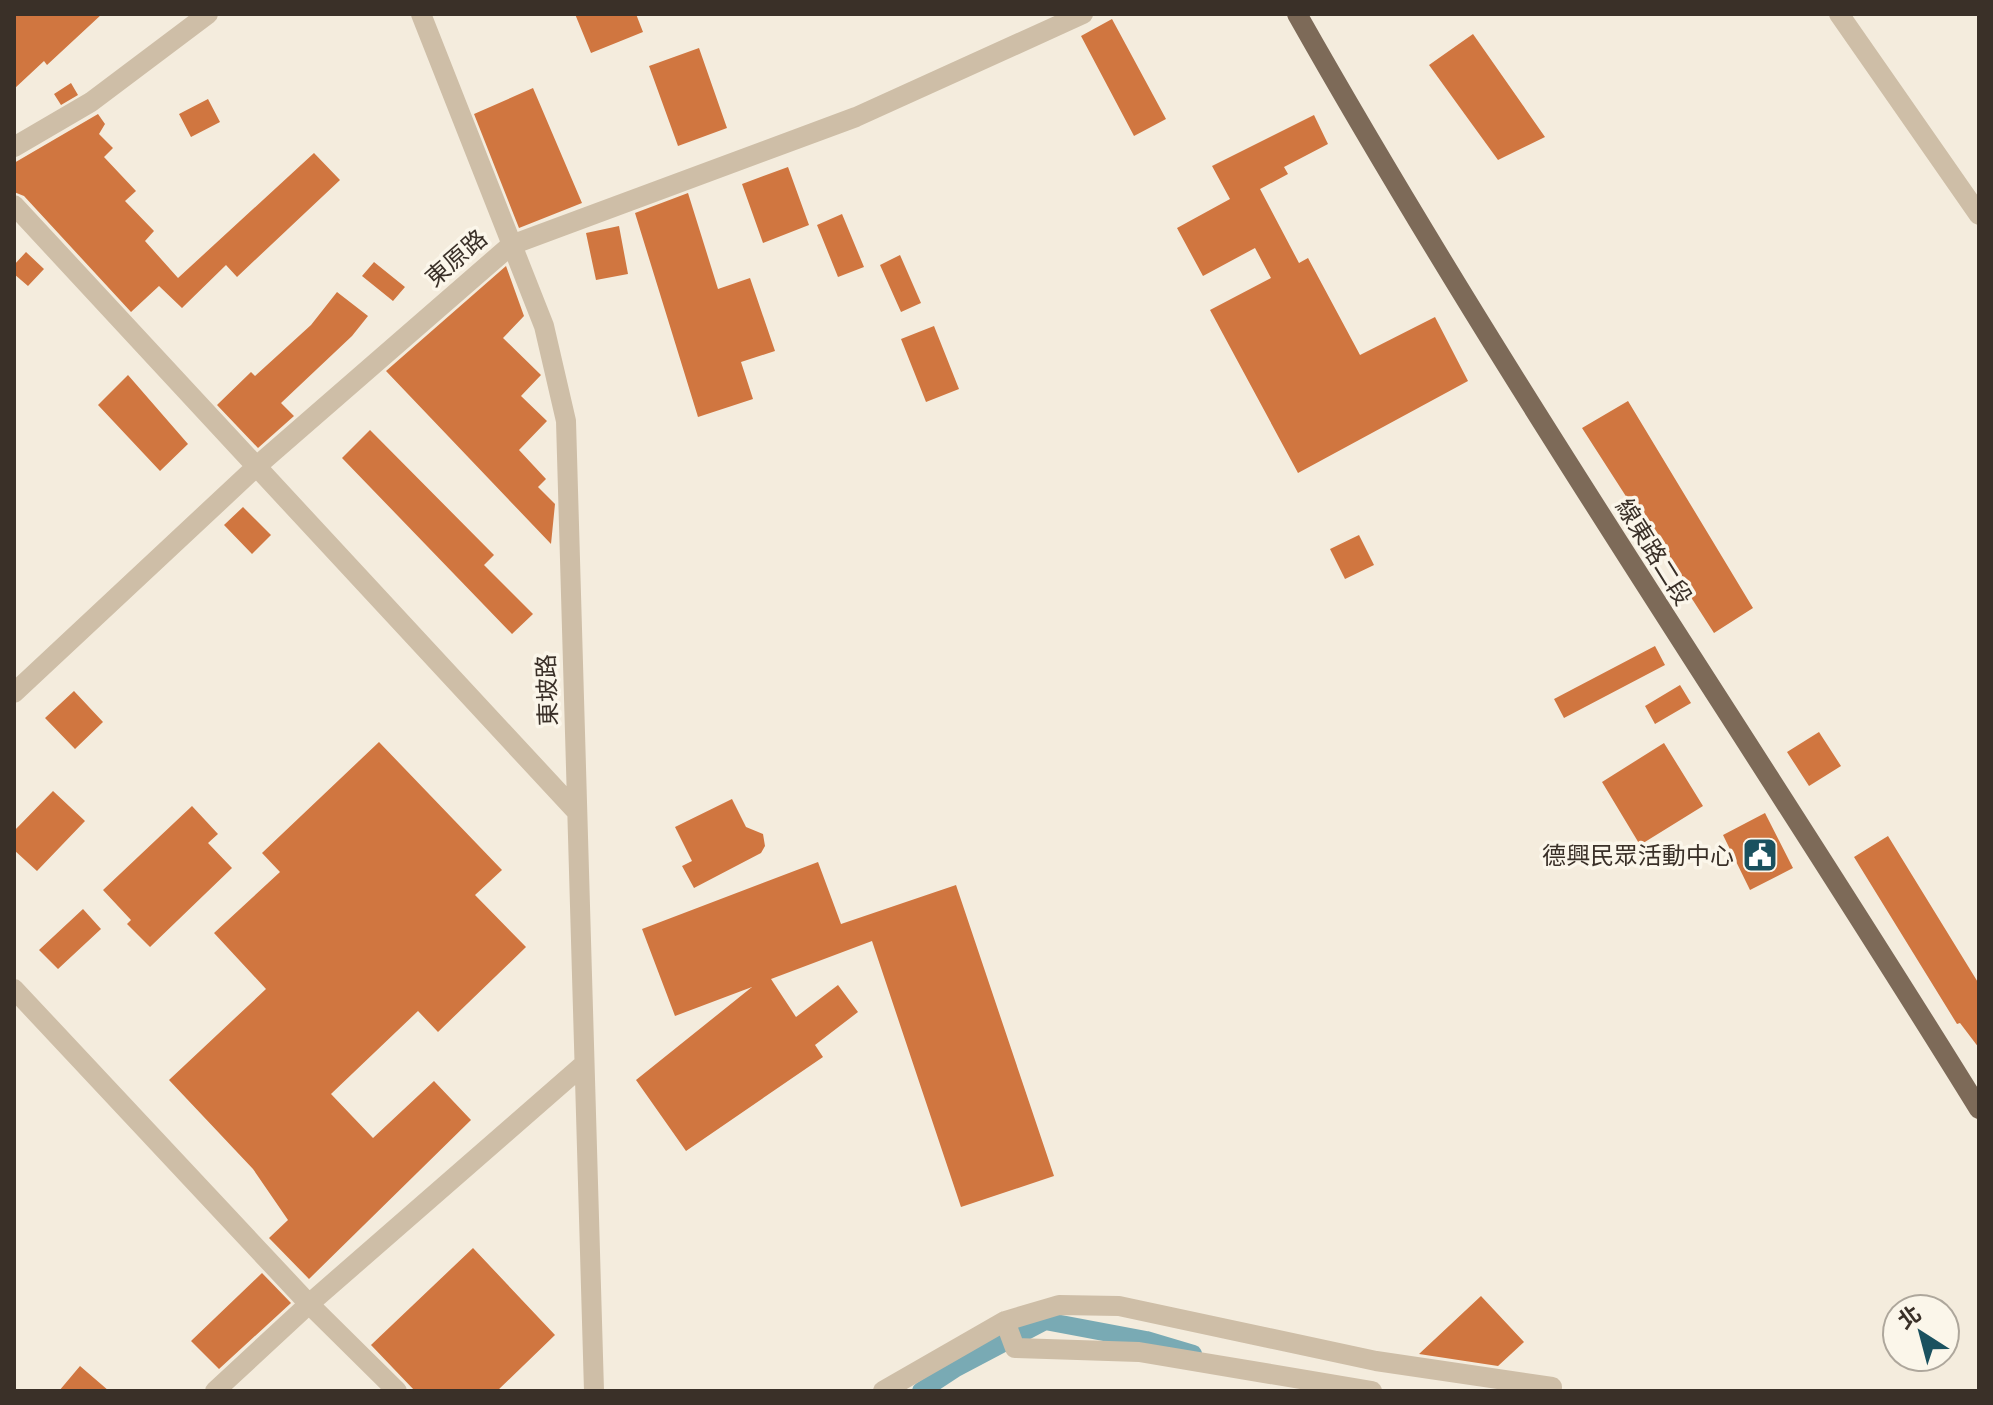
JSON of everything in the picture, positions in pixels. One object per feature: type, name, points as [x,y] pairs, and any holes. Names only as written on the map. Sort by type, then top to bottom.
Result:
[{"type":"main road","name":"線東路二段","points":[[1297,14],[1376,154],[1534,410],[1979,1109]]},
{"type":"street","points":[[14,147],[91,102],[208,14]]},
{"type":"street","name":"東坡路","points":[[421,14],[544,326],[566,421],[594,1391]]},
{"type":"street","name":"東原路","points":[[14,693],[257,466],[511,245],[856,117],[1083,14]]},
{"type":"street","points":[[1839,14],[1979,215]]},
{"type":"street","points":[[14,205],[576,811]]},
{"type":"street","points":[[14,989],[309,1304],[397,1391]]},
{"type":"street","points":[[215,1391],[309,1304],[583,1065]]},
{"type":"street","points":[[883,1391],[1005,1321],[1059,1305],[1119,1306],[1376,1361],[1552,1389]]},
{"type":"street","points":[[1005,1321],[1015,1348],[1139,1352],[1372,1391]]},
{"type":"building","points":[[14,14],[102,14],[47,65],[44,61],[14,89]]},
{"type":"building","points":[[575,14],[636,14],[643,32],[591,53]]},
{"type":"building","points":[[1112,19],[1166,119],[1134,136],[1081,36]]},
{"type":"building","points":[[1473,34],[1545,137],[1498,160],[1429,65]]},
{"type":"building","points":[[699,48],[727,128],[678,146],[649,66]]},
{"type":"building","points":[[71,83],[78,95],[61,105],[54,94]]},
{"type":"building","points":[[533,88],[582,203],[519,228],[474,114]]},
{"type":"building","points":[[208,99],[220,122],[191,137],[179,114]]},
{"type":"building","points":[[98,114],[105,124],[99,134],[113,148],[104,157],[136,191],[125,201],[154,231],[145,241],[178,278],[314,153],[340,180],[237,277],[226,265],[182,308],[159,286],[131,312],[24,196],[14,192],[14,163]]},
{"type":"building","points":[[1314,115],[1328,144],[1284,167],[1288,174],[1260,189],[1299,263],[1308,258],[1360,355],[1435,317],[1468,381],[1298,473],[1210,310],[1271,278],[1255,248],[1203,276],[1177,228],[1230,199],[1212,166]]},
{"type":"building","points":[[788,167],[809,225],[763,243],[742,184]]},
{"type":"building","points":[[688,193],[718,289],[750,278],[775,351],[741,362],[753,399],[698,417],[635,213]]},
{"type":"building","points":[[842,214],[864,267],[838,277],[817,225]]},
{"type":"building","points":[[619,226],[628,274],[596,280],[586,233]]},
{"type":"building","points":[[26,252],[44,269],[28,286],[14,274],[14,265]]},
{"type":"building","points":[[900,255],[921,303],[901,312],[880,265]]},
{"type":"building","points":[[374,262],[405,287],[393,301],[362,276]]},
{"type":"building","points":[[506,266],[524,316],[503,338],[541,375],[521,396],[547,421],[519,450],[546,479],[538,487],[555,504],[551,544],[386,371]]},
{"type":"building","points":[[337,292],[368,316],[352,336],[281,403],[294,416],[258,448],[217,405],[251,372],[255,376],[311,325]]},
{"type":"building","points":[[934,326],[959,389],[926,402],[901,339]]},
{"type":"building","points":[[128,375],[188,444],[160,471],[98,405]]},
{"type":"building","points":[[1628,401],[1753,608],[1714,633],[1582,428]]},
{"type":"building","points":[[370,430],[494,555],[484,565],[533,614],[512,634],[342,458]]},
{"type":"building","points":[[243,507],[271,535],[252,554],[224,525]]},
{"type":"building","points":[[1359,535],[1374,565],[1345,579],[1330,549]]},
{"type":"building","points":[[1655,646],[1665,665],[1564,718],[1554,699]]},
{"type":"building","points":[[1680,685],[1691,703],[1655,724],[1645,706]]},
{"type":"building","points":[[74,691],[103,722],[75,749],[45,718]]},
{"type":"building","points":[[1819,732],[1841,766],[1809,786],[1787,752]]},
{"type":"building","points":[[379,742],[502,870],[475,895],[526,947],[438,1032],[418,1011],[331,1094],[373,1138],[434,1081],[471,1120],[309,1279],[269,1238],[288,1220],[253,1169],[169,1080],[266,989],[214,933],[280,872],[262,853]]},
{"type":"building","points":[[1664,743],[1703,806],[1640,845],[1602,782]]},
{"type":"building","points":[[53,791],[85,821],[37,871],[14,850],[14,831]]},
{"type":"building","points":[[732,799],[746,827],[763,834],[765,846],[761,853],[694,888],[682,866],[692,861],[675,827]]},
{"type":"building","points":[[192,806],[218,834],[208,843],[232,868],[150,947],[127,924],[131,920],[103,890]]},
{"type":"building","name":"德興民眾活動中心","points":[[1765,813],[1793,868],[1750,890],[1723,835]]},
{"type":"building","points":[[1888,836],[1979,984],[1979,1048],[1960,1023],[1957,1024],[1854,857]]},
{"type":"building","points":[[818,862],[841,924],[956,885],[1054,1176],[961,1207],[872,941],[771,979],[796,1017],[838,985],[858,1012],[815,1045],[823,1057],[686,1151],[636,1080],[752,987],[675,1016],[642,929]]},
{"type":"building","points":[[83,909],[101,929],[58,969],[39,950]]},
{"type":"building","points":[[473,1248],[555,1335],[497,1391],[415,1391],[371,1345]]},
{"type":"building","points":[[262,1273],[291,1303],[219,1369],[191,1341]]},
{"type":"building","points":[[1481,1296],[1524,1342],[1498,1366],[1419,1354]]},
{"type":"building","points":[[80,1366],[109,1391],[59,1391]]},
{"type":"waterway","points":[[921,1391],[956,1368],[1045,1321],[1146,1340],[1193,1354]]},
{"type":"place","name":"德興民眾活動中心","points":[[1760,855]]}]
